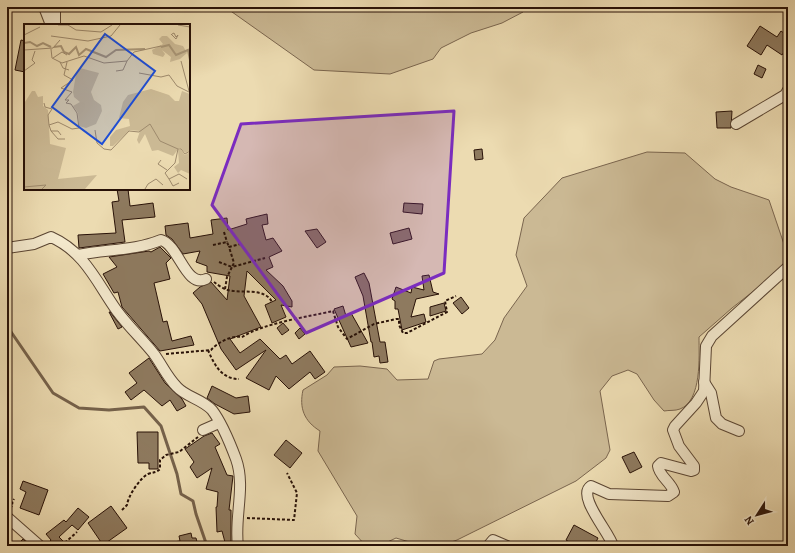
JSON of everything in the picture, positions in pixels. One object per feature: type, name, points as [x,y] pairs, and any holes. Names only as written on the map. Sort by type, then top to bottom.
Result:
[{"type":"street","points":[[44,7],[51,24]]},
{"type":"street","points":[[55,7],[55,24]]},
{"type":"street","points":[[736,124],[785,95],[788,90]]},
{"type":"street","points":[[7,248],[34,244],[52,237],[61,241],[78,255],[90,268],[127,325],[154,355],[178,388],[205,403],[211,409],[219,423],[239,470],[241,482],[237,518],[238,546]]},
{"type":"street","points":[[78,255],[97,251],[130,250],[162,240],[177,254],[192,278],[196,281],[206,279]]},
{"type":"street","points":[[613,546],[611,540],[596,516],[586,493],[588,488],[591,486],[609,494],[668,496],[674,492],[672,485],[658,470],[658,466],[661,463],[690,471],[694,470],[694,466],[679,446],[673,430],[696,404],[704,391],[706,346],[712,336],[788,267]]},
{"type":"street","points":[[704,382],[712,393],[716,418],[722,424],[739,431]]},
{"type":"street","points":[[203,430],[219,423]]},
{"type":"street","points":[[7,516],[40,546]]},
{"type":"street","points":[[488,546],[493,540],[504,545]]},
{"type":"path","points":[[224,232],[234,263],[227,277],[225,289]]},
{"type":"path","points":[[213,245],[227,242]]},
{"type":"path","points":[[229,247],[240,244]]},
{"type":"path","points":[[219,262],[232,267],[265,258]]},
{"type":"path","points":[[206,279],[209,279],[225,289],[245,292],[262,292],[270,296],[272,302]]},
{"type":"path","points":[[154,355],[211,350],[217,343],[237,336],[242,337],[249,333],[277,324],[333,311],[338,326],[348,339],[374,324],[396,319],[399,319],[399,325],[403,333],[448,312],[446,301],[456,296]]},
{"type":"path","points":[[208,350],[216,368],[226,376],[239,379]]},
{"type":"path","points":[[122,510],[127,505],[130,493],[146,476],[160,469],[160,460],[174,454],[202,435],[203,430]]},
{"type":"path","points":[[237,518],[294,520],[297,493],[288,473]]},
{"type":"path","points":[[7,507],[12,506],[14,499]]},
{"type":"path","points":[[61,546],[77,532]]},
{"type":"highlighted area","points":[[454,111],[444,273],[306,333],[212,205],[241,124]]},
{"type":"shaded area","points":[[225,7],[523,7],[523,12],[502,23],[471,33],[441,48],[433,59],[390,74],[314,70]]},
{"type":"shaded area","points":[[647,152],[685,153],[715,179],[731,187],[769,200],[788,256],[788,264],[732,308],[699,337],[699,366],[696,388],[687,404],[680,409],[664,411],[654,400],[637,374],[628,370],[612,376],[600,391],[610,450],[606,458],[576,481],[457,540],[440,546],[423,546],[396,538],[379,546],[366,546],[355,534],[357,516],[318,451],[320,431],[310,423],[304,414],[302,408],[303,390],[327,375],[334,367],[360,366],[387,369],[397,380],[428,379],[434,361],[439,359],[482,354],[495,340],[504,318],[527,286],[516,255],[524,218],[562,178]]},
{"type":"building","points":[[760,26],[777,37],[781,31],[788,36],[788,46],[782,55],[767,45],[761,55],[747,46]]},
{"type":"building","points":[[21,40],[24,41],[24,72],[15,70]]},
{"type":"building","points":[[758,65],[766,69],[762,78],[754,74]]},
{"type":"building","points":[[732,111],[731,128],[717,128],[716,112]]},
{"type":"building","points":[[482,149],[483,159],[475,160],[474,150]]},
{"type":"building","points":[[117,190],[128,190],[130,206],[153,203],[155,217],[122,220],[125,242],[79,248],[78,235],[116,233],[112,202],[119,201]]},
{"type":"building","points":[[404,203],[423,204],[422,214],[403,212]]},
{"type":"building","points":[[267,214],[268,224],[262,225],[266,240],[273,238],[282,251],[269,257],[273,267],[266,270],[283,286],[292,301],[292,307],[281,305],[286,317],[272,323],[265,305],[276,300],[247,271],[244,296],[261,327],[230,339],[240,353],[260,339],[280,359],[286,355],[292,364],[310,351],[325,372],[315,379],[310,372],[289,389],[276,376],[269,390],[246,378],[266,350],[236,370],[221,349],[202,304],[193,293],[200,287],[211,282],[227,300],[230,276],[207,272],[207,266],[196,262],[200,251],[183,254],[172,239],[166,235],[165,226],[188,223],[190,238],[213,234],[211,220],[227,218],[228,230],[247,224],[246,219]]},
{"type":"building","points":[[409,228],[412,239],[393,244],[390,233]]},
{"type":"building","points":[[317,229],[326,242],[317,248],[305,231]]},
{"type":"building","points":[[160,247],[171,258],[166,263],[170,279],[154,283],[163,322],[167,321],[172,341],[191,336],[194,345],[160,351],[122,307],[118,292],[114,293],[103,274],[117,267],[109,257],[149,251],[151,252]]},
{"type":"building","points":[[364,273],[369,283],[380,342],[385,342],[388,362],[380,363],[379,356],[374,357],[363,296],[355,277]]},
{"type":"building","points":[[429,275],[433,292],[439,294],[416,299],[411,317],[424,314],[426,322],[402,330],[398,309],[395,309],[395,301],[392,299],[396,287],[411,293],[412,287],[424,290],[422,276]]},
{"type":"building","points":[[461,297],[469,308],[462,314],[453,303]]},
{"type":"building","points":[[444,303],[446,311],[430,316],[430,307]]},
{"type":"building","points":[[343,306],[346,316],[351,313],[368,343],[351,347],[334,309]]},
{"type":"building","points":[[110,312],[122,327],[118,329]]},
{"type":"building","points":[[283,323],[289,330],[282,335],[277,328]]},
{"type":"building","points":[[300,328],[305,334],[299,339],[295,333]]},
{"type":"building","points":[[149,358],[165,383],[182,399],[186,406],[177,411],[170,400],[162,406],[144,390],[131,400],[125,392],[137,383],[129,373]]},
{"type":"building","points":[[212,386],[236,398],[248,396],[250,412],[234,414],[215,404],[207,398]]},
{"type":"building","points":[[137,432],[158,432],[158,469],[149,469],[149,463],[138,463]]},
{"type":"building","points":[[212,433],[220,444],[215,447],[227,475],[233,476],[229,510],[231,510],[231,546],[226,546],[222,531],[217,532],[216,507],[218,492],[206,489],[212,468],[197,478],[190,467],[194,462],[185,449],[204,436]]},
{"type":"building","points":[[286,440],[302,453],[290,468],[274,455]]},
{"type":"building","points":[[634,452],[642,467],[630,473],[622,457]]},
{"type":"building","points":[[23,481],[48,490],[39,515],[20,508],[26,492],[20,489]]},
{"type":"building","points":[[111,506],[127,528],[103,545],[88,523]]},
{"type":"building","points":[[78,508],[89,517],[78,530],[72,525],[59,537],[64,542],[59,546],[46,546],[51,540],[46,534],[64,520],[66,522]]},
{"type":"building","points":[[574,525],[598,538],[594,546],[576,546],[566,540]]},
{"type":"building","points":[[191,533],[192,538],[196,538],[198,546],[173,546],[173,542],[180,541],[179,536]]},
{"type":"building","points":[[23,539],[30,546],[16,546]]},
{"type":"waterway","points":[[7,326],[53,393],[79,408],[109,410],[144,407],[161,426],[177,474],[181,494],[193,501],[207,546]]}]
